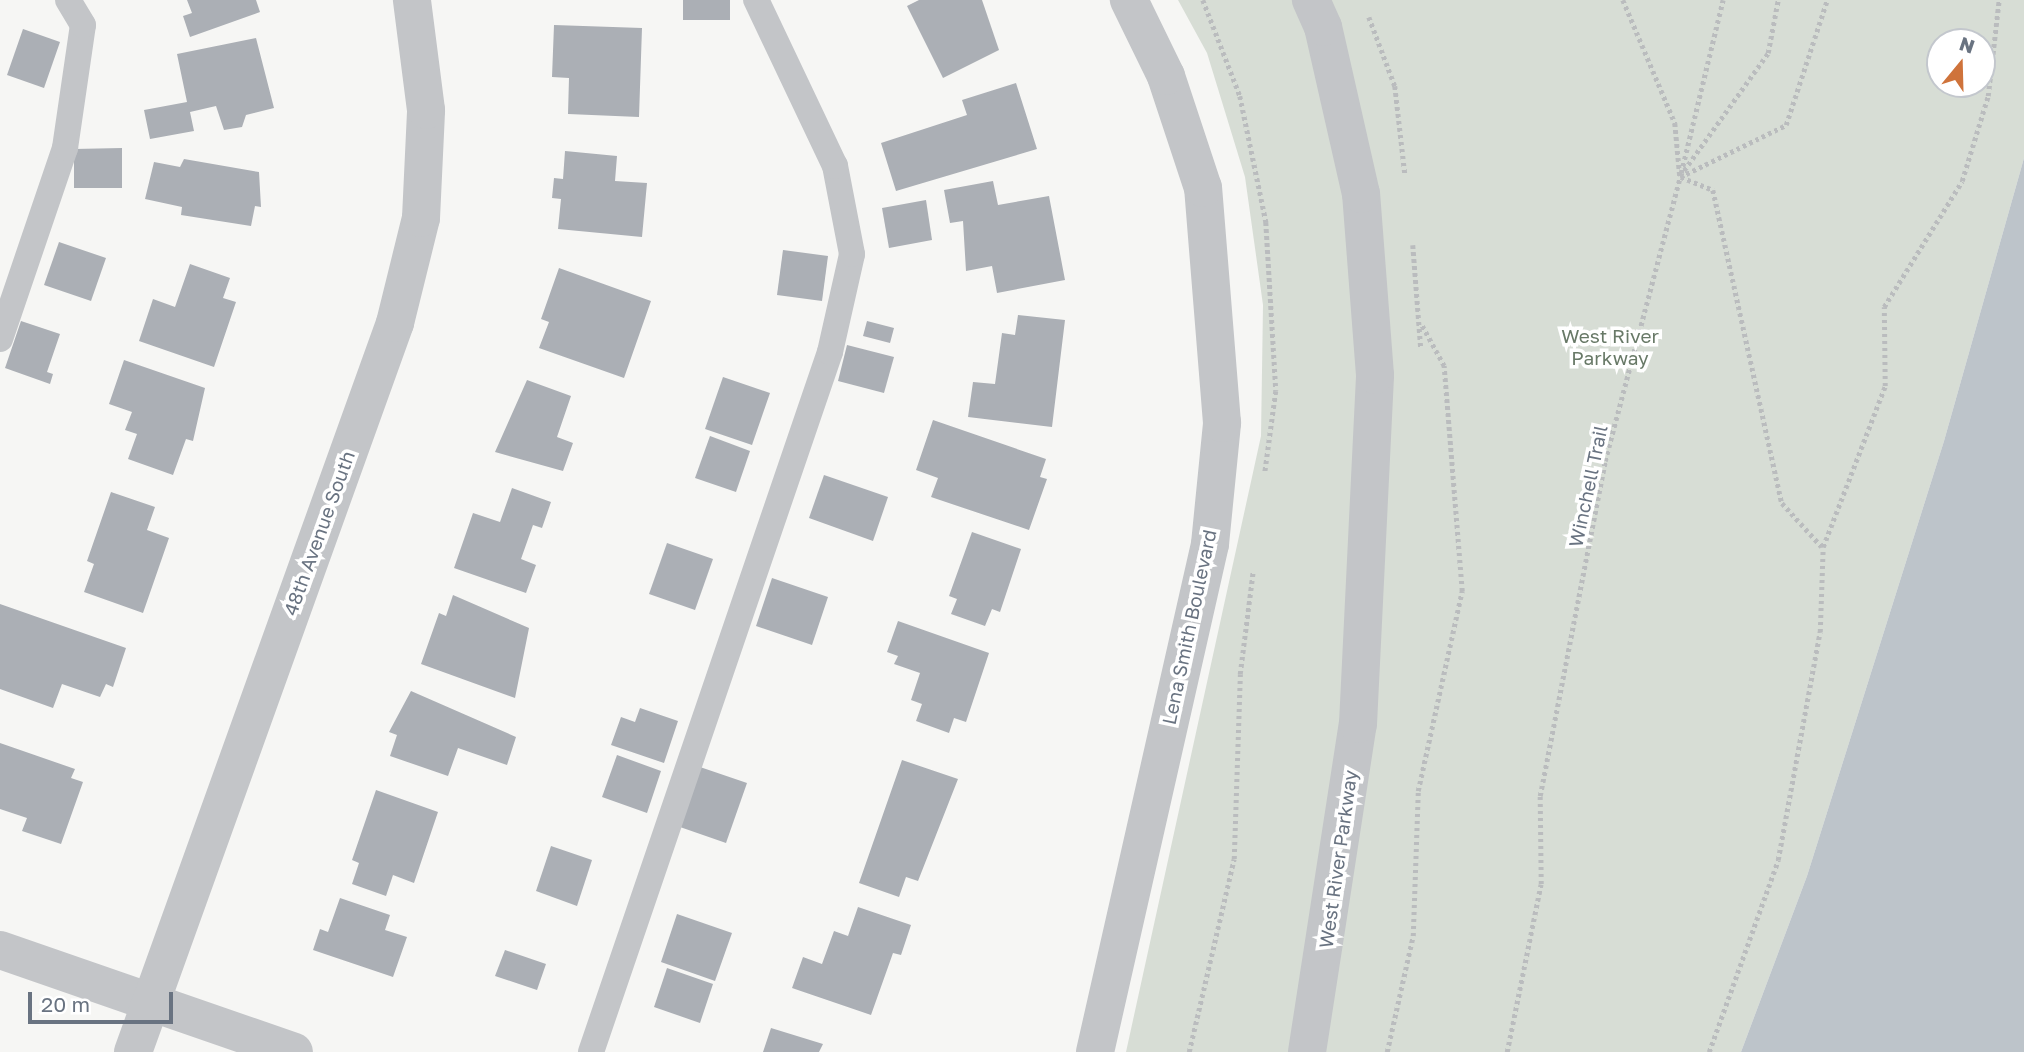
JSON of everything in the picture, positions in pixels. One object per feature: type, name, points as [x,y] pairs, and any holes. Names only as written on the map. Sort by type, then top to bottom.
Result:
[{"type":"street","name":"48th Avenue South","points":[[133,1052],[148,1002],[395,323],[421,218],[426,110],[412,0]]},
{"type":"street","name":"Lena Smith Boulevard","points":[[1096,1052],[1210,544],[1222,424],[1203,188],[1166,76],[1129,0]]},
{"type":"street","name":"West River Parkway","points":[[1307,1052],[1357,724],[1375,375],[1361,194],[1323,27],[1311,0]]},
{"type":"street","points":[[0,950],[294,1052]]},
{"type":"lane","points":[[0,340],[65,148],[83,25],[68,0]]},
{"type":"lane","points":[[591,1052],[830,352],[852,254],[835,166],[756,0]]},
{"type":"path","points":[[1623,0],[1675,123],[1680,177]]},
{"type":"path","name":"Winchell Trail","points":[[1507,1052],[1541,884],[1540,796],[1605,461],[1680,177],[1723,0]]},
{"type":"path","points":[[1680,177],[1769,53],[1778,0]]},
{"type":"path","points":[[1680,177],[1786,125],[1827,0]]},
{"type":"path","points":[[1709,1052],[1778,860],[1820,632],[1823,547],[1885,386],[1884,307],[1962,181],[1988,96],[1999,0]]},
{"type":"path","points":[[1680,177],[1713,190],[1782,503],[1823,547]]},
{"type":"path","points":[[1387,1052],[1412,936],[1418,791],[1462,591],[1444,366],[1422,325]]},
{"type":"green space","name":"West River Parkway","points":[[1178,0],[2024,0],[2024,158],[1944,441],[1807,876],[1741,1052],[1126,1052],[1261,436],[1263,305],[1245,177],[1207,53]]},
{"type":"shaded area","points":[[2024,158],[2024,1052],[1741,1052],[1807,876],[1944,441]]},
{"type":"building","points":[[187,0],[256,0],[260,12],[190,37],[183,16],[192,13]]},
{"type":"building","points":[[683,0],[730,0],[730,20],[683,20]]},
{"type":"building","points":[[919,0],[982,0],[999,50],[943,78],[907,6]]},
{"type":"building","points":[[554,25],[642,28],[639,117],[568,114],[569,78],[552,77]]},
{"type":"building","points":[[23,29],[60,42],[44,88],[7,75]]},
{"type":"building","points":[[256,38],[274,108],[246,115],[242,127],[224,130],[216,106],[190,112],[194,131],[150,139],[144,110],[187,102],[177,54]]},
{"type":"building","points":[[1016,83],[1037,149],[896,191],[881,143],[967,115],[962,100]]},
{"type":"building","points":[[122,148],[122,188],[74,188],[74,149]]},
{"type":"building","points":[[565,151],[617,156],[615,181],[647,183],[642,237],[558,229],[561,199],[552,198],[554,178],[563,179]]},
{"type":"building","points":[[184,159],[259,172],[261,207],[255,206],[251,226],[181,215],[182,207],[145,199],[154,162],[180,167]]},
{"type":"building","points":[[993,181],[998,205],[1049,196],[1065,280],[997,293],[992,266],[966,271],[963,221],[950,223],[944,190]]},
{"type":"building","points":[[926,200],[932,240],[889,248],[882,208]]},
{"type":"building","points":[[59,242],[106,258],[91,301],[44,285]]},
{"type":"building","points":[[783,250],[828,256],[822,301],[777,295]]},
{"type":"building","points":[[190,264],[230,278],[223,298],[236,302],[214,367],[139,341],[153,299],[175,307]]},
{"type":"building","points":[[559,268],[651,301],[624,378],[539,348],[549,322],[541,319]]},
{"type":"building","points":[[1018,315],[1065,320],[1052,427],[968,417],[973,382],[995,384],[1002,333],[1015,335]]},
{"type":"building","points":[[21,321],[60,334],[47,372],[53,374],[50,384],[5,368]]},
{"type":"building","points":[[867,321],[894,328],[890,343],[863,336]]},
{"type":"building","points":[[847,345],[894,357],[884,393],[838,381]]},
{"type":"building","points":[[124,360],[205,388],[193,441],[186,439],[173,475],[128,459],[137,434],[125,430],[132,412],[109,404]]},
{"type":"building","points":[[723,377],[770,393],[752,445],[705,429]]},
{"type":"building","points":[[527,380],[571,396],[557,437],[573,443],[563,471],[495,452]]},
{"type":"building","points":[[933,420],[1046,459],[1040,477],[1047,479],[1029,530],[931,497],[938,478],[916,470]]},
{"type":"building","points":[[710,436],[750,451],[736,492],[695,478]]},
{"type":"building","points":[[824,475],[888,497],[873,541],[809,518]]},
{"type":"building","points":[[512,488],[551,502],[542,528],[533,525],[521,559],[536,565],[526,593],[454,568],[473,513],[500,522]]},
{"type":"building","points":[[111,492],[155,507],[147,530],[169,538],[143,613],[84,592],[94,564],[87,561]]},
{"type":"building","points":[[972,532],[1021,549],[1000,612],[992,609],[985,626],[951,614],[957,599],[949,596]]},
{"type":"building","points":[[667,543],[713,559],[695,610],[649,594]]},
{"type":"building","points":[[772,578],[828,597],[812,645],[756,626]]},
{"type":"building","points":[[453,595],[529,628],[515,698],[421,664],[439,613],[446,616]]},
{"type":"building","points":[[0,604],[126,648],[113,687],[106,684],[100,697],[62,684],[53,708],[0,689]]},
{"type":"building","points":[[898,621],[989,653],[966,722],[954,718],[949,733],[916,721],[922,704],[911,700],[920,673],[894,664],[898,656],[887,652]]},
{"type":"building","points":[[411,691],[516,737],[507,765],[458,748],[448,776],[390,756],[397,735],[389,732]]},
{"type":"building","points":[[640,708],[678,721],[664,763],[611,745],[621,717],[635,722]]},
{"type":"building","points":[[0,743],[75,769],[71,778],[83,782],[61,844],[22,831],[27,818],[0,809]]},
{"type":"building","points":[[617,755],[661,771],[647,813],[602,797]]},
{"type":"building","points":[[902,760],[958,779],[918,881],[906,877],[899,897],[859,883]]},
{"type":"building","points":[[700,767],[747,783],[726,843],[680,827]]},
{"type":"building","points":[[376,790],[438,812],[414,883],[393,875],[386,896],[352,884],[359,863],[352,860]]},
{"type":"building","points":[[551,846],[592,860],[577,906],[536,891]]},
{"type":"building","points":[[340,898],[390,915],[385,930],[407,937],[393,977],[313,950],[320,929],[328,932]]},
{"type":"building","points":[[858,907],[911,925],[901,955],[893,953],[871,1015],[792,988],[803,957],[822,964],[834,931],[848,936]]},
{"type":"building","points":[[677,914],[732,933],[715,981],[661,962]]},
{"type":"building","points":[[505,950],[546,964],[537,990],[495,976]]},
{"type":"building","points":[[667,968],[713,984],[700,1023],[654,1007]]},
{"type":"building","points":[[771,1028],[823,1044],[819,1052],[763,1052]]}]
